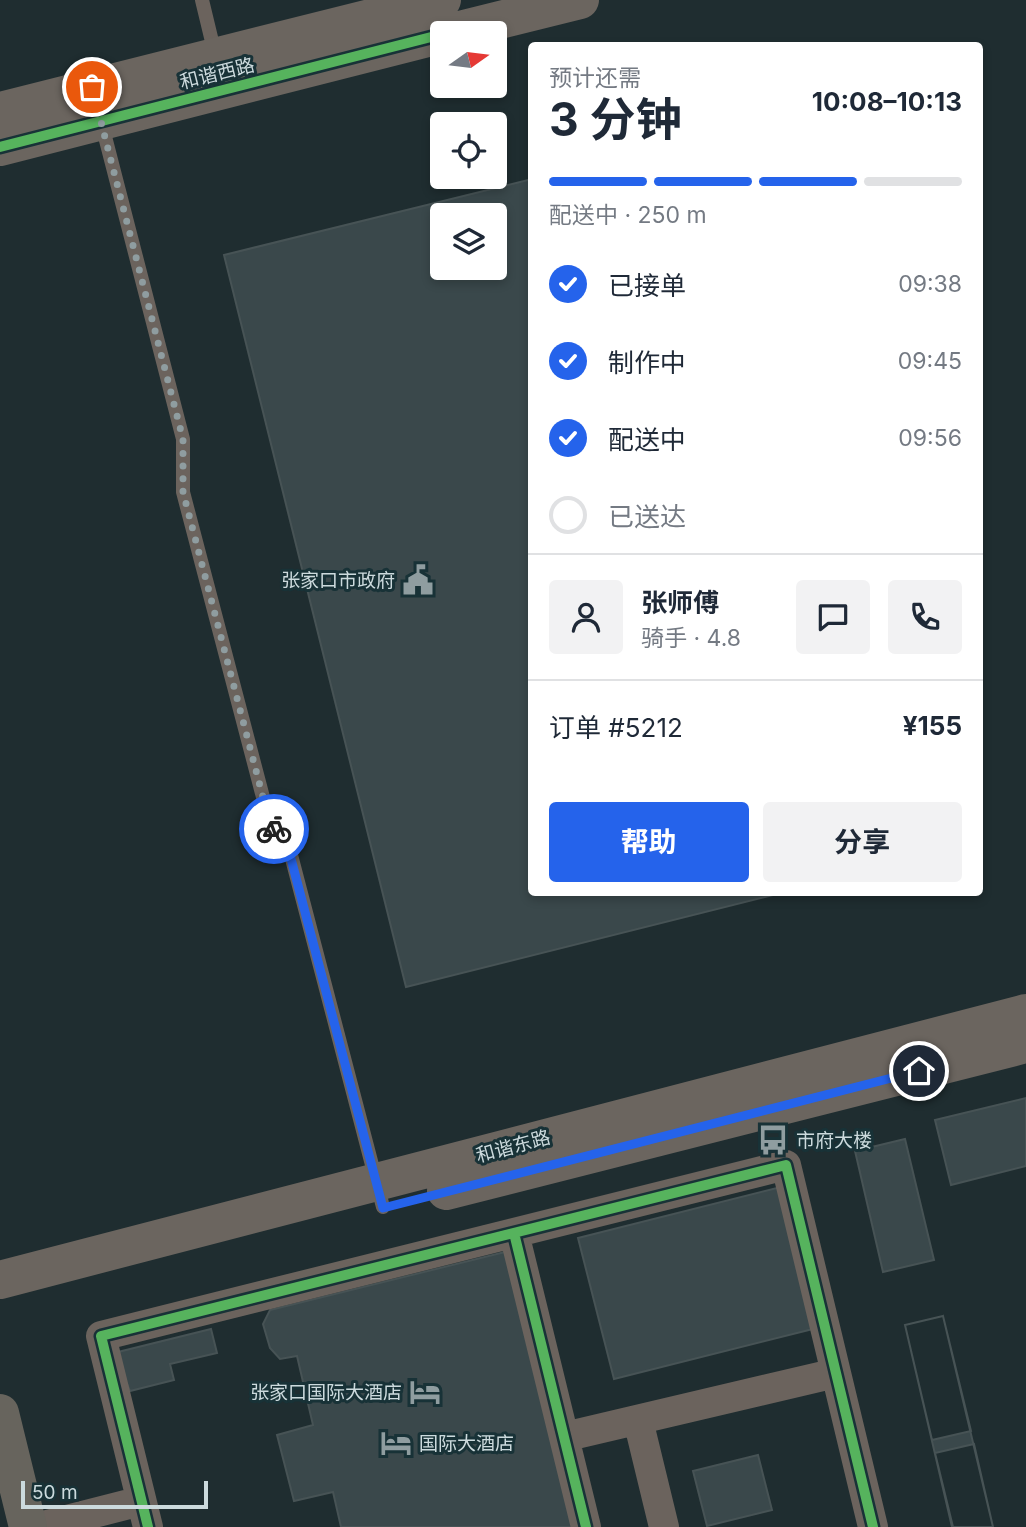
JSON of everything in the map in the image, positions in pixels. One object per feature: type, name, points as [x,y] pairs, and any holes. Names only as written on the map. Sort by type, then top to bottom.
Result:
[{"type":"main road","points":[[0,1413],[28,1527]]},
{"type":"street","name":"和谐西路","points":[[0,147],[96,104],[215,56],[442,0]]},
{"type":"street","name":"和谐西路","points":[[482,21],[521,7],[580,0]]},
{"type":"street","name":"和谐西路","points":[[0,111],[96,104],[430,37]]},
{"type":"street","name":"和谐东路","points":[[0,1305],[1026,1013]]},
{"type":"street","name":"和谐东路","points":[[0,1280],[379,1195],[1026,1044]]},
{"type":"street","points":[[39,1527],[145,1520],[100,1336],[786,1165],[873,1527]]},
{"type":"street","points":[[514,1233],[586,1527]]},
{"type":"street","points":[[564,1437],[836,1373]]},
{"type":"street","points":[[638,1419],[664,1527]]},
{"type":"lane","points":[[202,0],[215,56]]},
{"type":"lane","points":[[96,104],[183,439],[183,492],[270,824],[290,855],[379,1195]]},
{"type":"building","name":"张家口市政府","points":[[528,180],[528,896],[769,896],[406,987],[224,255],[430,204],[430,280],[507,280],[507,203],[435,203],[491,189],[507,189],[507,185]]},
{"type":"building","points":[[1026,1098],[1026,1166],[951,1185],[935,1120]]},
{"type":"building","points":[[905,1139],[934,1260],[883,1272],[855,1151]]},
{"type":"building","points":[[785,1186],[821,1327],[614,1379],[578,1238]]},
{"type":"building","name":"张家口国际大酒店","points":[[509,1251],[577,1527],[341,1527],[333,1492],[294,1501],[277,1435],[313,1425],[297,1356],[280,1359],[270,1348],[263,1324],[270,1310]]},
{"type":"building","points":[[943,1316],[971,1431],[932,1440],[905,1325]]},
{"type":"building","points":[[943,1316],[993,1527],[952,1527],[905,1325]]},
{"type":"building","points":[[211,1329],[217,1353],[170,1364],[174,1380],[130,1391],[114,1353]]},
{"type":"building","points":[[974,1444],[993,1527],[953,1527],[935,1453]]},
{"type":"building","points":[[758,1455],[772,1510],[707,1526],[693,1471]]},
{"type":"cycle path","points":[[0,147],[430,37]]},
{"type":"cycle path","points":[[148,1527],[101,1336],[786,1165],[873,1527]]},
{"type":"cycle path","points":[[514,1233],[586,1527]]},
{"type":"way so far","points":[[92,87],[183,439],[183,492],[270,824],[274,829]]},
{"type":"place","name":"张家口市政府","points":[[418,580]]},
{"type":"place","name":"市府大楼","points":[[773,1140]]},
{"type":"place","name":"张家口国际大酒店","points":[[425,1392]]},
{"type":"place","name":"国际大酒店","points":[[396,1443]]},
{"type":"route","points":[[274,829],[290,855],[383,1208],[919,1071]]}]
